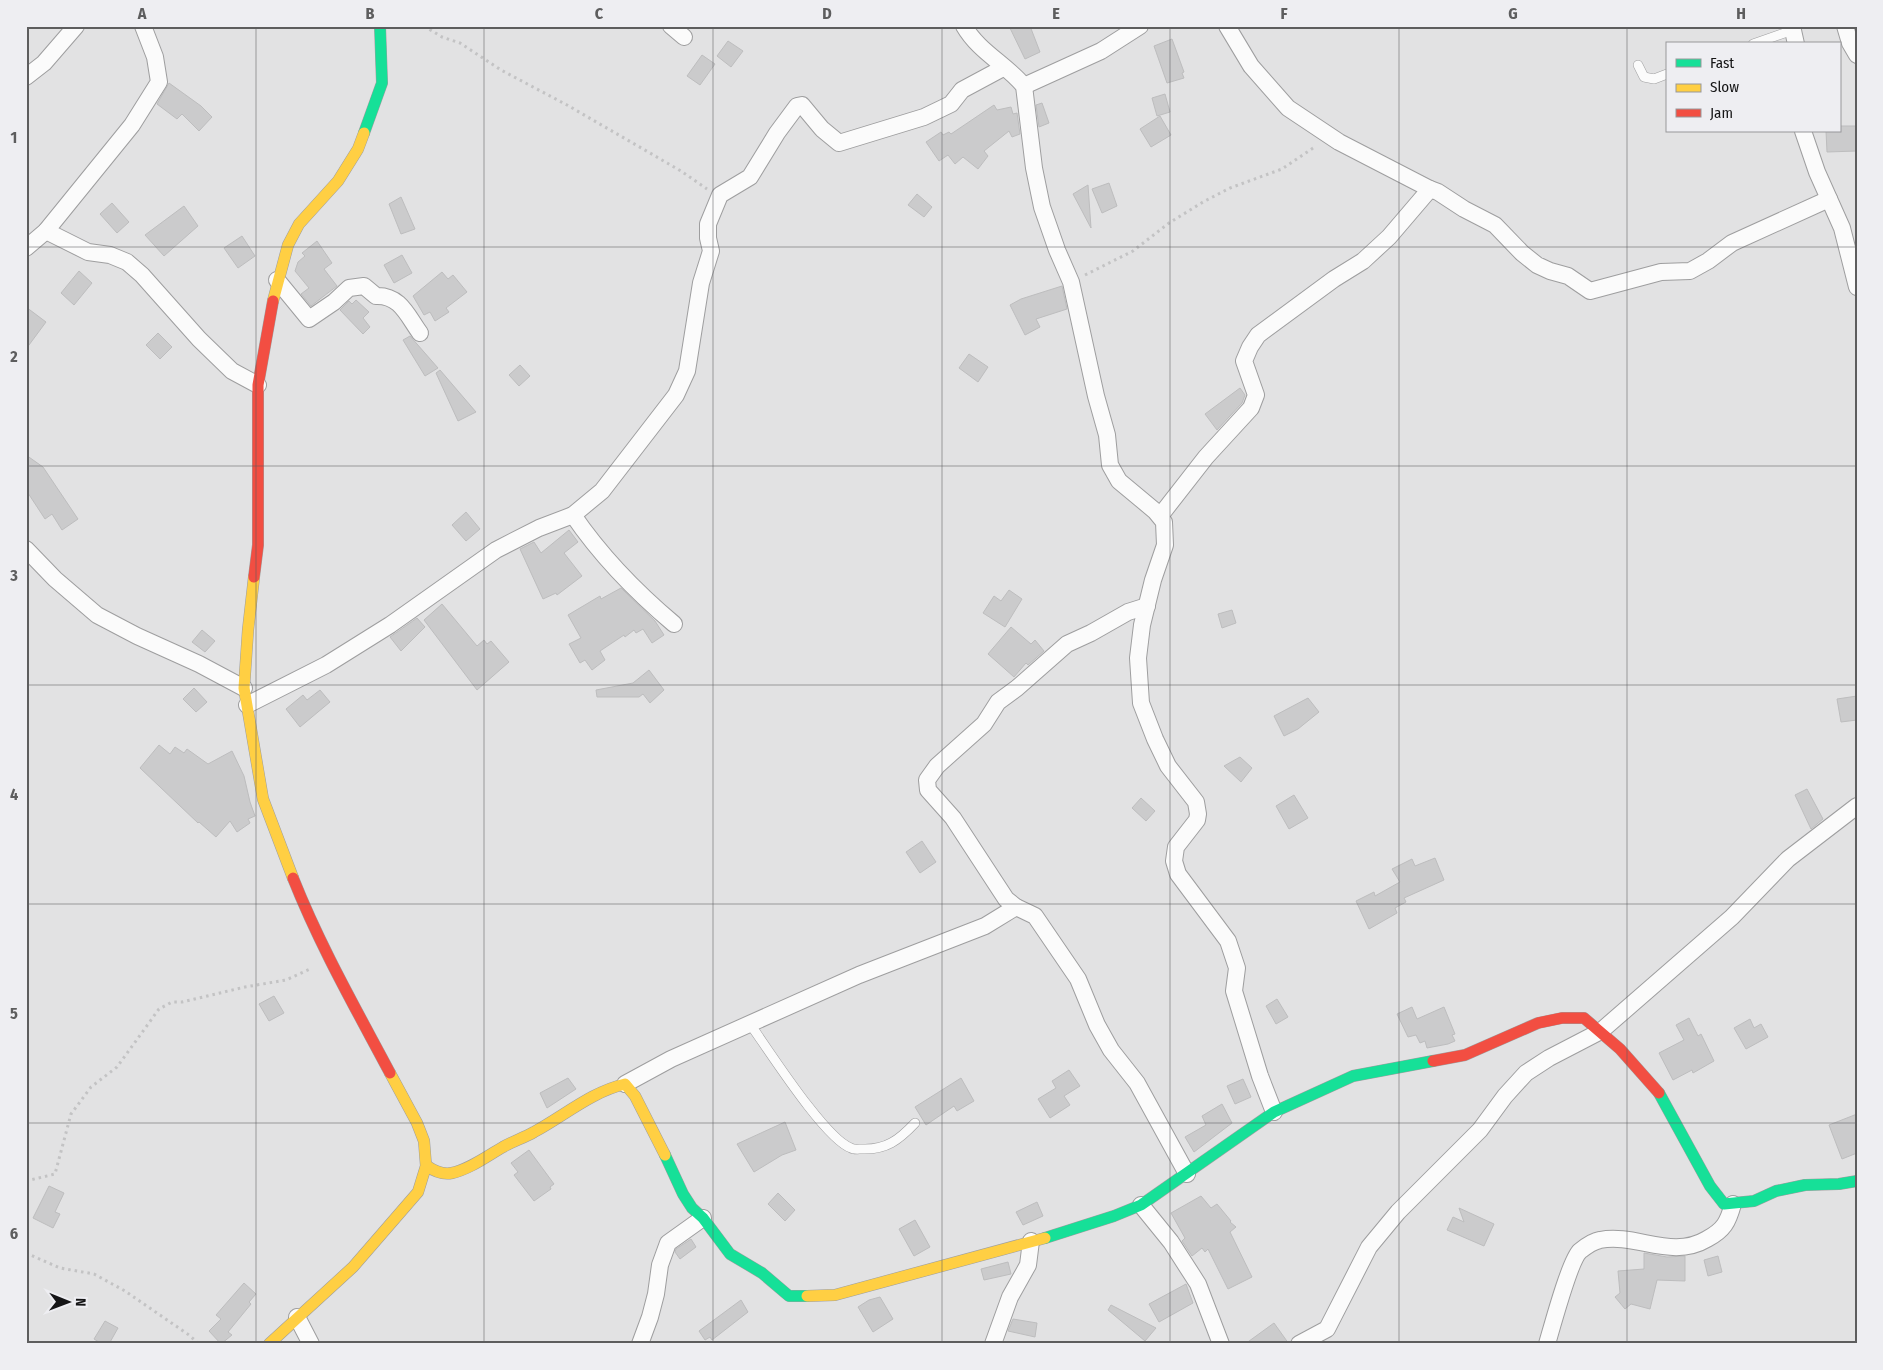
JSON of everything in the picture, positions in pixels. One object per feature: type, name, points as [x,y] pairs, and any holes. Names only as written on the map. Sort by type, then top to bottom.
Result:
[{"type":"street","points":[[26,77],[44,63],[76,26]]},
{"type":"street","points":[[26,248],[46,231],[132,126],[159,82],[155,56],[143,26]]},
{"type":"street","points":[[269,1344],[353,1267],[418,1192],[427,1166],[423,1136],[408,1104],[396,1086],[304,908],[263,799],[244,688],[248,630],[258,545],[258,385],[262,354],[277,280],[288,245],[299,224],[338,180],[358,149],[372,115],[382,83],[380,26]]},
{"type":"street","points":[[671,26],[684,37]]},
{"type":"street","points":[[964,26],[970,36],[986,53],[1024,86],[1034,168],[1042,207],[1057,250],[1071,282],[1096,396],[1107,435],[1110,465],[1119,482],[1160,516],[1164,522],[1164,545],[1142,625],[1138,658],[1141,703],[1155,740],[1168,766],[1196,802],[1197,820],[1176,848],[1174,861],[1178,874],[1228,941],[1237,968],[1234,991],[1260,1076],[1274,1112]]},
{"type":"street","points":[[1024,86],[1101,51],[1140,26]]},
{"type":"street","points":[[1227,26],[1251,66],[1288,108],[1331,137],[1438,192],[1496,225],[1522,254],[1537,265],[1568,276],[1590,291],[1661,272],[1690,271],[1708,261],[1732,243],[1829,199]]},
{"type":"street","points":[[1845,26],[1857,55]]},
{"type":"street","points":[[246,705],[326,665],[397,620],[496,550],[539,528],[574,515],[602,491],[676,395],[687,371],[701,283],[711,251],[708,238],[708,224],[720,195],[750,177],[781,127],[798,106],[802,106],[822,129],[839,143],[845,142],[924,117],[951,104],[962,90],[1004,68]]},
{"type":"street","points":[[1804,132],[1817,172],[1842,228],[1857,288]]},
{"type":"street","points":[[1160,516],[1206,457],[1251,408],[1256,395],[1244,361],[1250,346],[1258,335],[1334,279],[1364,261],[1389,237],[1430,189]]},
{"type":"street","points":[[46,231],[88,252],[110,254],[127,262],[232,371],[258,385]]},
{"type":"street","points":[[277,280],[308,319],[334,302],[349,288],[364,286],[376,296],[386,296],[397,301],[420,333]]},
{"type":"street","points":[[574,515],[591,541],[623,576],[674,624]]},
{"type":"street","points":[[26,549],[55,579],[98,615],[244,688]]},
{"type":"street","points":[[1146,606],[1128,612],[1067,644],[1017,688],[998,702],[984,724],[971,738],[937,766],[928,780],[928,790],[953,818],[1006,899],[1016,907],[1035,916],[1078,979],[1097,1025],[1111,1050],[1137,1083],[1187,1174]]},
{"type":"street","points":[[1299,1344],[1327,1329],[1370,1247],[1398,1212],[1480,1130],[1505,1096],[1526,1073],[1549,1058],[1601,1031],[1732,917],[1788,859],[1857,806]]},
{"type":"street","points":[[427,1166],[435,1172],[450,1173],[475,1163],[516,1139],[533,1133],[558,1119],[576,1106],[625,1084],[671,1059],[859,975],[985,926],[1016,907]]},
{"type":"street","points":[[625,1084],[635,1096],[683,1194],[692,1208],[703,1218],[730,1254],[762,1273],[789,1296],[797,1297],[835,1295],[1114,1216],[1140,1205],[1274,1112],[1353,1076],[1465,1055],[1538,1023],[1562,1018],[1584,1018],[1601,1031],[1620,1049],[1663,1097],[1710,1186],[1724,1204],[1754,1201],[1776,1191],[1805,1185],[1838,1184],[1857,1181]]},
{"type":"street","points":[[1547,1344],[1569,1274],[1578,1252],[1598,1240],[1617,1238],[1674,1248],[1700,1243],[1716,1234],[1728,1222],[1733,1204]]},
{"type":"street","points":[[1140,1205],[1171,1242],[1198,1284],[1221,1344]]},
{"type":"street","points":[[640,1344],[650,1317],[656,1294],[660,1265],[668,1243],[703,1218]]},
{"type":"street","points":[[993,1344],[1010,1297],[1028,1265],[1030,1241]]},
{"type":"street","points":[[297,1317],[311,1344]]},
{"type":"lane","points":[[1760,42],[1794,33]]},
{"type":"lane","points":[[1638,65],[1644,76],[1654,79],[1666,74]]},
{"type":"lane","points":[[750,1024],[810,1107],[836,1138],[852,1149],[876,1150],[900,1139],[915,1123]]},
{"type":"path","points":[[424,26],[442,37],[460,43],[501,70],[567,105],[681,171],[702,187],[720,195]]},
{"type":"path","points":[[1071,282],[1133,252],[1169,222],[1204,202],[1230,188],[1282,170],[1292,161],[1331,137]]},
{"type":"path","points":[[26,1181],[55,1174],[71,1114],[91,1086],[117,1067],[159,1009],[172,1002],[182,1002],[286,980],[309,970],[329,958]]},
{"type":"path","points":[[26,1253],[60,1268],[94,1274],[125,1291],[199,1344]]},
{"type":"building","points":[[1009,26],[1030,26],[1040,52],[1025,59]]},
{"type":"building","points":[[1172,39],[1184,72],[1182,73],[1184,78],[1167,83],[1154,46]]},
{"type":"building","points":[[728,41],[743,51],[731,67],[717,56]]},
{"type":"building","points":[[702,55],[715,64],[700,85],[687,76]]},
{"type":"building","points":[[169,83],[201,106],[212,117],[199,131],[182,114],[177,119],[157,104]]},
{"type":"building","points":[[1165,94],[1170,112],[1157,116],[1152,98]]},
{"type":"building","points":[[1042,103],[1049,123],[1039,127],[1036,105]]},
{"type":"building","points":[[994,105],[997,110],[1011,107],[1013,114],[1017,113],[1020,134],[1012,137],[1009,131],[984,151],[988,156],[978,169],[963,157],[955,164],[948,155],[939,161],[926,142],[941,132],[943,135],[949,132],[951,134]]},
{"type":"building","points":[[1160,116],[1171,135],[1151,147],[1140,129]]},
{"type":"building","points":[[1840,126],[1856,126],[1857,151],[1827,152],[1826,132],[1840,132]]},
{"type":"building","points":[[1109,183],[1117,206],[1102,213],[1092,189]]},
{"type":"building","points":[[1088,185],[1091,228],[1073,194]]},
{"type":"building","points":[[917,194],[932,207],[924,217],[908,205]]},
{"type":"building","points":[[401,197],[415,229],[401,234],[389,204]]},
{"type":"building","points":[[112,203],[129,222],[117,233],[100,214]]},
{"type":"building","points":[[184,206],[198,226],[164,256],[145,235]]},
{"type":"building","points":[[242,236],[255,256],[238,268],[224,248]]},
{"type":"building","points":[[317,241],[332,263],[324,269],[337,286],[311,306],[301,294],[309,288],[295,271],[298,262],[305,256],[302,253]]},
{"type":"building","points":[[402,255],[412,273],[394,283],[384,265]]},
{"type":"building","points":[[79,271],[92,283],[74,305],[61,293]]},
{"type":"building","points":[[442,272],[448,279],[453,275],[467,292],[446,308],[449,312],[435,321],[430,312],[424,315],[413,296]]},
{"type":"building","points":[[1062,286],[1067,309],[1036,319],[1040,327],[1025,335],[1010,305],[1021,299]]},
{"type":"building","points":[[356,300],[369,312],[363,318],[370,327],[363,334],[340,310],[349,301],[352,304]]},
{"type":"building","points":[[26,307],[46,322],[26,349]]},
{"type":"building","points":[[158,333],[172,347],[160,359],[146,345]]},
{"type":"building","points":[[410,336],[438,368],[425,376],[403,340]]},
{"type":"building","points":[[969,354],[988,367],[978,382],[959,368]]},
{"type":"building","points":[[520,365],[530,376],[519,386],[509,375]]},
{"type":"building","points":[[440,370],[476,412],[458,421],[436,373]]},
{"type":"building","points":[[1240,388],[1245,395],[1242,403],[1217,430],[1205,414]]},
{"type":"building","points":[[26,455],[43,467],[78,519],[62,530],[52,514],[45,519],[26,490]]},
{"type":"building","points":[[466,512],[480,529],[466,541],[452,525]]},
{"type":"building","points":[[569,530],[578,542],[564,553],[582,576],[557,595],[556,593],[543,599],[520,549],[534,542],[541,553]]},
{"type":"building","points":[[621,588],[655,621],[664,635],[652,643],[643,629],[636,633],[634,630],[600,651],[605,660],[592,670],[585,660],[580,663],[569,644],[581,638],[568,615],[600,596],[601,599]]},
{"type":"building","points":[[1009,590],[1022,599],[1005,627],[983,613],[994,596],[1001,601]]},
{"type":"building","points":[[442,604],[477,646],[484,640],[487,644],[491,641],[509,662],[477,690],[424,620]]},
{"type":"building","points":[[1232,610],[1236,623],[1222,628],[1218,614]]},
{"type":"building","points":[[417,618],[425,627],[401,651],[390,637]]},
{"type":"building","points":[[1011,627],[1031,644],[1035,640],[1044,651],[1028,665],[1026,663],[1014,677],[988,654]]},
{"type":"building","points":[[202,630],[215,641],[205,652],[192,642]]},
{"type":"building","points":[[649,670],[664,690],[650,703],[643,694],[639,697],[597,697],[596,690],[633,683]]},
{"type":"building","points":[[194,688],[207,702],[196,712],[183,699]]},
{"type":"building","points":[[320,690],[330,702],[300,727],[286,709],[303,695],[307,700]]},
{"type":"building","points":[[1857,696],[1857,720],[1841,722],[1837,699]]},
{"type":"building","points":[[1308,698],[1319,712],[1298,729],[1284,736],[1274,716]]},
{"type":"building","points":[[159,745],[170,754],[175,747],[184,753],[187,749],[208,764],[232,751],[244,776],[255,816],[248,819],[250,823],[237,832],[230,821],[216,837],[198,823],[140,768]]},
{"type":"building","points":[[1240,757],[1252,768],[1241,782],[1224,766]]},
{"type":"building","points":[[1807,789],[1823,819],[1811,829],[1795,795]]},
{"type":"building","points":[[1294,795],[1308,818],[1289,829],[1276,806]]},
{"type":"building","points":[[1141,798],[1155,811],[1146,821],[1132,808]]},
{"type":"building","points":[[922,841],[936,862],[920,873],[906,852]]},
{"type":"building","points":[[1435,858],[1444,880],[1404,898],[1406,902],[1395,908],[1397,913],[1369,929],[1356,901],[1374,892],[1375,896],[1400,882],[1392,869],[1412,859],[1415,866]]},
{"type":"building","points":[[274,996],[284,1013],[269,1021],[259,1004]]},
{"type":"building","points":[[1277,999],[1288,1017],[1276,1024],[1266,1006]]},
{"type":"building","points":[[1412,1007],[1417,1019],[1444,1007],[1455,1034],[1452,1035],[1455,1041],[1427,1048],[1425,1041],[1420,1043],[1416,1035],[1408,1037],[1397,1014]]},
{"type":"building","points":[[1689,1018],[1698,1036],[1701,1034],[1714,1061],[1693,1073],[1692,1070],[1673,1080],[1659,1053],[1684,1040],[1676,1025]]},
{"type":"building","points":[[1750,1019],[1754,1028],[1761,1024],[1768,1037],[1746,1049],[1734,1028]]},
{"type":"building","points":[[1069,1070],[1080,1086],[1064,1096],[1070,1105],[1050,1118],[1038,1099],[1056,1088],[1052,1081]]},
{"type":"building","points":[[568,1078],[576,1089],[547,1108],[540,1093]]},
{"type":"building","points":[[961,1078],[974,1101],[957,1111],[954,1106],[926,1125],[915,1107]]},
{"type":"building","points":[[1243,1079],[1251,1097],[1235,1104],[1227,1086]]},
{"type":"building","points":[[1222,1104],[1232,1123],[1194,1152],[1185,1137],[1206,1125],[1202,1116]]},
{"type":"building","points":[[1857,1114],[1857,1153],[1842,1159],[1829,1125]]},
{"type":"building","points":[[785,1122],[796,1150],[782,1155],[754,1172],[737,1144]]},
{"type":"building","points":[[529,1150],[554,1184],[550,1187],[551,1189],[534,1201],[514,1175],[518,1172],[511,1163]]},
{"type":"building","points":[[49,1186],[64,1193],[55,1212],[60,1214],[53,1228],[33,1218]]},
{"type":"building","points":[[778,1193],[795,1210],[785,1221],[768,1204]]},
{"type":"building","points":[[1201,1196],[1211,1208],[1217,1204],[1236,1227],[1230,1232],[1252,1277],[1228,1289],[1208,1249],[1205,1252],[1202,1248],[1192,1256],[1182,1241],[1185,1238],[1171,1213]]},
{"type":"building","points":[[1037,1202],[1043,1216],[1023,1225],[1016,1212]]},
{"type":"building","points":[[1459,1208],[1494,1224],[1484,1246],[1447,1230],[1453,1217],[1464,1222]]},
{"type":"building","points":[[915,1220],[930,1247],[914,1256],[899,1229]]},
{"type":"building","points":[[691,1239],[696,1247],[680,1259],[675,1252],[676,1249]]},
{"type":"building","points":[[1644,1253],[1667,1257],[1685,1256],[1685,1281],[1657,1280],[1650,1309],[1631,1304],[1625,1309],[1615,1297],[1620,1293],[1618,1271],[1644,1269]]},
{"type":"building","points":[[1718,1256],[1722,1272],[1708,1276],[1704,1260]]},
{"type":"building","points":[[1008,1262],[1011,1274],[984,1280],[981,1269]]},
{"type":"building","points":[[244,1283],[256,1294],[249,1302],[251,1304],[228,1332],[232,1335],[221,1344],[209,1331],[221,1319],[216,1315]]},
{"type":"building","points":[[1186,1284],[1193,1303],[1159,1322],[1149,1304]]},
{"type":"building","points":[[880,1297],[893,1319],[873,1332],[858,1307],[869,1300]]},
{"type":"building","points":[[741,1300],[748,1312],[712,1340],[710,1337],[705,1340],[699,1331]]},
{"type":"building","points":[[1111,1305],[1156,1328],[1145,1341],[1108,1310]]},
{"type":"building","points":[[1013,1319],[1037,1323],[1035,1337],[1008,1331]]},
{"type":"building","points":[[105,1321],[118,1328],[109,1344],[102,1344],[94,1339]]},
{"type":"building","points":[[1274,1323],[1289,1344],[1245,1344]]},
{"type":"traffic: fast","points":[[364,133],[382,83],[380,26]]},
{"type":"traffic: fast","points":[[1045,1238],[1114,1216],[1141,1205],[1274,1112],[1353,1076],[1433,1061]]},
{"type":"traffic: fast","points":[[1659,1093],[1710,1186],[1724,1204],[1754,1201],[1776,1191],[1805,1185],[1839,1184],[1857,1181]]},
{"type":"traffic: fast","points":[[665,1155],[683,1194],[692,1208],[703,1218],[730,1254],[762,1273],[789,1296],[807,1296]]},
{"type":"traffic: slow","points":[[273,301],[288,245],[299,224],[338,181],[358,149],[364,133]]},
{"type":"traffic: slow","points":[[254,577],[244,688],[263,799],[293,878]]},
{"type":"traffic: slow","points":[[269,1344],[353,1267],[418,1192],[426,1166],[424,1141],[417,1123],[390,1073]]},
{"type":"traffic: slow","points":[[427,1166],[442,1173],[452,1173],[465,1169],[534,1132],[589,1098],[625,1084],[635,1096],[665,1155]]},
{"type":"traffic: slow","points":[[807,1296],[835,1295],[1045,1238]]},
{"type":"traffic: jam","points":[[254,577],[258,545],[258,385],[273,301]]},
{"type":"traffic: jam","points":[[293,878],[327,953],[390,1073]]},
{"type":"traffic: jam","points":[[1433,1061],[1465,1055],[1538,1023],[1562,1018],[1584,1018],[1620,1049],[1659,1093]]}]
